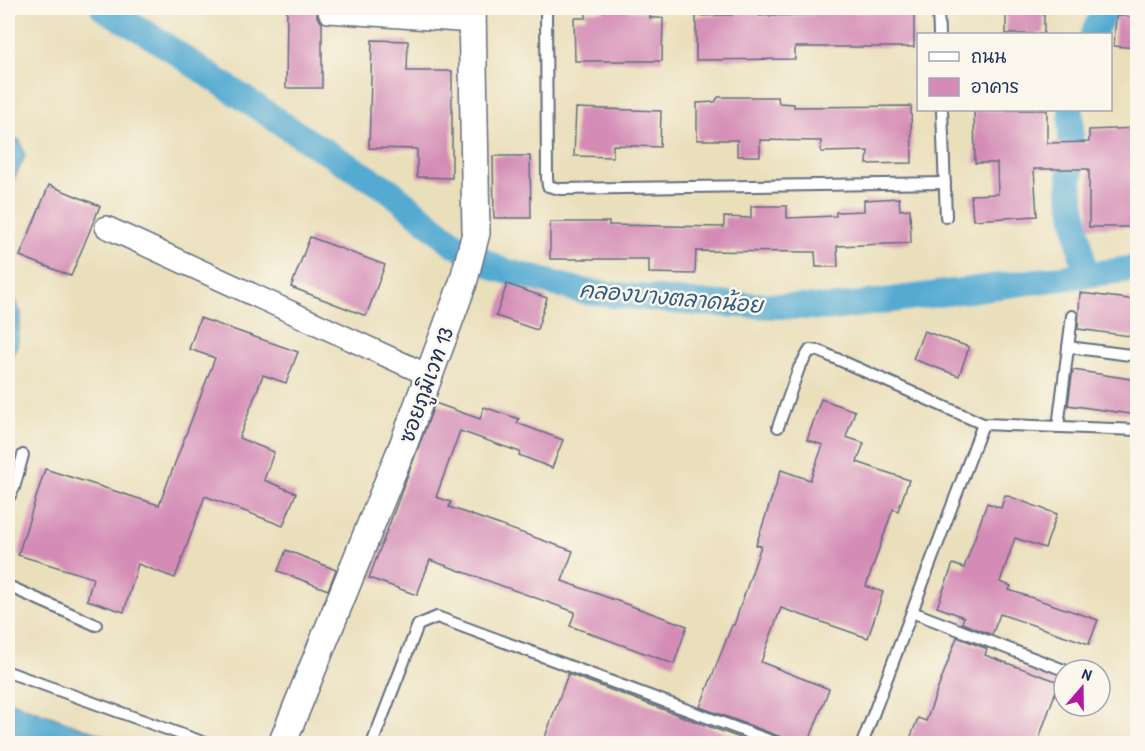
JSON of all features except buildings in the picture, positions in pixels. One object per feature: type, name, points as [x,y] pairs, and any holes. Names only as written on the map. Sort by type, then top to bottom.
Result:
[{"type":"street","points":[[329,12],[472,15]]},
{"type":"street","name":"ซอยภูมิเวท 13","points":[[282,744],[430,376],[463,283],[477,233],[472,15]]},
{"type":"street","points":[[106,227],[430,376]]},
{"type":"lane","points":[[546,8],[548,186],[560,189],[945,183]]},
{"type":"lane","points":[[938,8],[939,33]]},
{"type":"lane","points":[[942,111],[946,217]]},
{"type":"lane","points":[[1058,427],[1072,316]]},
{"type":"lane","points":[[1068,347],[1137,356]]},
{"type":"lane","points":[[778,427],[799,368],[810,350],[819,351],[983,424],[1137,430]]},
{"type":"lane","points":[[862,744],[983,424]]},
{"type":"lane","points":[[8,499],[14,488],[23,455]]},
{"type":"lane","points":[[8,586],[96,625]]},
{"type":"lane","points":[[912,612],[1052,665]]},
{"type":"lane","points":[[372,744],[418,625],[437,617],[779,744]]},
{"type":"lane","points":[[8,672],[208,744]]},
{"type":"water","points":[[8,134],[20,141],[25,156],[8,192]]},
{"type":"water","points":[[8,281],[21,314],[17,345],[8,365]]},
{"type":"water","points":[[8,701],[125,743],[8,743]]},
{"type":"waterway","name":"คลองบางตลาดน้อย","points":[[103,8],[151,36],[305,139],[389,190],[454,244],[498,269],[586,292],[697,303],[831,308],[1138,268]]},
{"type":"waterway","points":[[1094,33],[1106,8]]},
{"type":"waterway","points":[[1071,111],[1070,189],[1085,275]]}]
